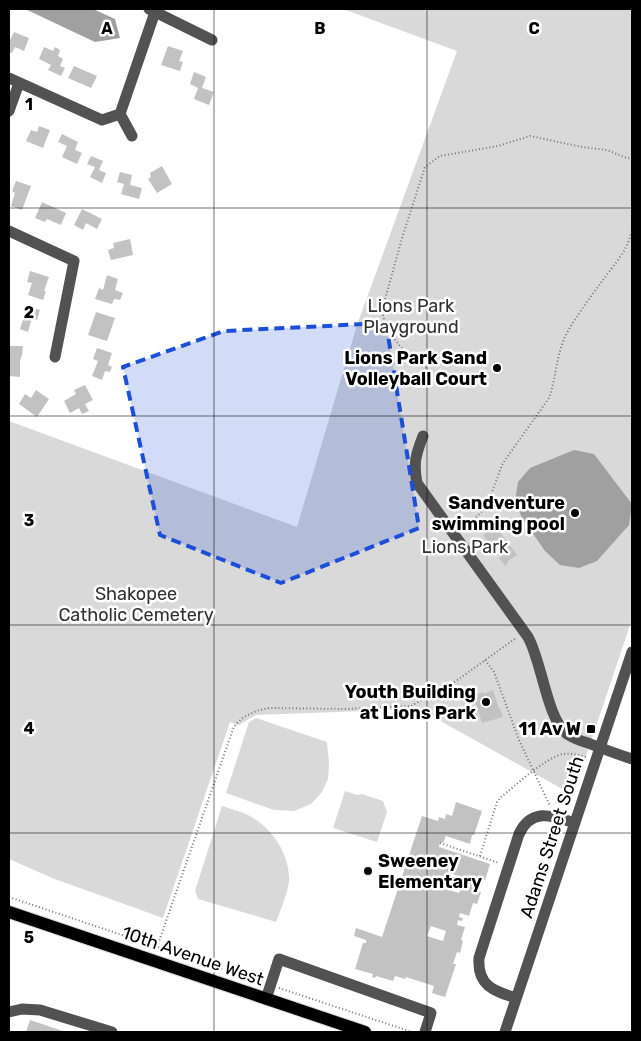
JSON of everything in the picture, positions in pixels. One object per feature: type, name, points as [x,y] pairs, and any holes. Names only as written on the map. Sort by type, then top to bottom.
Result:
[{"type":"main road","name":"10th Avenue West","points":[[9,912],[366,1032]]},
{"type":"street","points":[[132,136],[120,114],[152,10],[212,40]]},
{"type":"street","points":[[9,112],[14,80],[102,120],[120,114]]},
{"type":"street","points":[[9,231],[74,261],[56,357]]},
{"type":"street","points":[[424,436],[417,450],[414,466],[417,483],[528,637],[534,648],[553,713],[559,726],[573,738],[632,759]]},
{"type":"street","name":"Adams Street South","points":[[505,1032],[632,652]]},
{"type":"street","points":[[516,998],[489,987],[482,977],[478,965],[519,834],[527,823],[539,816],[550,815],[575,823]]},
{"type":"street","points":[[266,999],[279,960],[431,1013],[425,1032]]},
{"type":"street","points":[[9,1012],[22,1009],[40,1010],[112,1032]]},
{"type":"path","points":[[426,368],[411,359],[386,330],[382,310],[425,167],[440,156],[498,146],[530,136],[582,147],[607,150],[632,159]]},
{"type":"path","points":[[456,536],[486,507],[503,462],[549,398],[559,355],[568,330],[620,257],[632,231]]},
{"type":"path","points":[[157,947],[230,738],[236,724],[244,717],[256,711],[269,708],[347,709],[412,706],[456,681],[518,637]]},
{"type":"path","points":[[485,660],[494,672],[519,740],[552,809]]},
{"type":"path","points":[[480,856],[499,800],[548,760],[562,754],[574,754],[596,760]]},
{"type":"path","points":[[440,843],[501,864]]},
{"type":"path","points":[[9,897],[412,1032]]},
{"type":"highlighted area","points":[[386,323],[419,528],[281,583],[160,535],[123,367],[224,331]]},
{"type":"green space","name":"Lions Park","points":[[343,9],[632,9],[632,619],[573,795],[419,709],[256,715],[239,725],[230,722],[163,918],[52,878],[9,859],[9,421],[297,527],[357,325],[457,51]]},
{"type":"green space","points":[[256,718],[327,742],[328,779],[322,792],[311,804],[294,811],[274,810],[226,793],[249,722]]},
{"type":"green space","points":[[345,791],[383,801],[387,812],[377,842],[333,828]]},
{"type":"green space","points":[[222,806],[257,820],[272,834],[283,851],[289,871],[289,881],[286,896],[276,922],[198,899],[195,891]]},
{"type":"shaded area","points":[[25,9],[93,9],[115,19],[120,38],[95,42]]},
{"type":"shaded area","name":"Sandventure swimming pool","points":[[574,450],[594,454],[632,504],[629,525],[597,561],[579,568],[560,565],[545,551],[522,518],[515,501],[518,482],[530,468]]},
{"type":"building","points":[[14,32],[29,38],[24,51],[15,47],[12,53],[9,52],[9,42]]},
{"type":"building","points":[[168,46],[183,51],[179,61],[183,62],[180,71],[161,65]]},
{"type":"building","points":[[44,47],[53,51],[55,47],[60,50],[58,56],[63,59],[60,66],[65,68],[61,76],[48,70],[51,65],[39,59]]},
{"type":"building","points":[[74,66],[97,76],[91,88],[68,78]]},
{"type":"building","points":[[194,72],[206,77],[202,88],[214,92],[209,105],[194,99],[198,88],[190,84]]},
{"type":"building","points":[[39,126],[50,130],[43,148],[26,141],[31,130],[37,132]]},
{"type":"building","points":[[62,134],[78,142],[75,150],[82,153],[77,164],[62,157],[67,146],[58,142]]},
{"type":"building","points":[[91,156],[103,161],[99,170],[106,173],[102,183],[90,177],[95,167],[87,164]]},
{"type":"building","points":[[162,166],[172,184],[157,193],[148,179],[151,177],[150,173]]},
{"type":"building","points":[[120,172],[132,175],[130,185],[142,188],[139,199],[121,194],[124,184],[117,182]]},
{"type":"building","points":[[16,181],[31,186],[22,210],[11,206],[15,193],[12,191]]},
{"type":"building","points":[[42,202],[66,213],[61,225],[47,219],[45,222],[35,218]]},
{"type":"building","points":[[82,209],[102,219],[97,229],[86,223],[83,230],[74,225]]},
{"type":"building","points":[[130,239],[133,255],[111,260],[108,250],[114,248],[113,243]]},
{"type":"building","points":[[30,271],[49,277],[43,300],[28,295],[32,283],[27,282]]},
{"type":"building","points":[[107,275],[118,279],[115,290],[123,293],[120,300],[114,299],[112,304],[95,299],[99,288],[103,290]]},
{"type":"building","points":[[27,306],[40,310],[37,320],[32,318],[28,332],[20,329]]},
{"type":"building","points":[[96,312],[115,318],[107,341],[88,335]]},
{"type":"building","points":[[9,346],[23,346],[20,361],[20,377],[9,376]]},
{"type":"building","points":[[97,348],[112,353],[108,365],[112,367],[110,372],[105,371],[102,380],[92,376],[98,361],[93,359]]},
{"type":"building","points":[[85,385],[93,400],[85,404],[89,411],[82,414],[79,408],[70,413],[64,401],[76,394],[74,390]]},
{"type":"building","points":[[36,390],[49,399],[37,417],[19,404],[25,394],[31,398]]},
{"type":"building","points":[[493,522],[517,555],[508,561],[505,566],[499,558],[502,556],[483,535],[486,533],[483,529]]},
{"type":"building","name":"Youth Building at Lions Park","points":[[493,690],[503,717],[482,723],[473,695],[483,692],[484,694]]},
{"type":"building","points":[[456,802],[482,811],[470,844],[446,836],[443,843],[440,842],[439,847],[490,864],[485,880],[481,879],[477,891],[481,892],[477,904],[473,903],[469,916],[460,913],[459,917],[463,918],[462,921],[458,920],[457,925],[465,927],[461,940],[463,941],[460,953],[457,952],[453,964],[456,964],[445,997],[432,993],[434,986],[406,977],[405,979],[395,976],[393,981],[376,976],[375,978],[372,977],[373,974],[355,969],[363,943],[366,943],[366,940],[354,936],[356,928],[382,937],[422,816],[438,821],[439,817],[445,819],[446,814],[452,816]],"holes":[[[449,873],[464,878],[459,893],[443,888]],[[431,926],[446,931],[443,941],[427,936]]]},
{"type":"building","points":[[30,1020],[66,1032],[26,1032]]},
{"type":"place","name":"Lions Park Sand Volleyball Court","points":[[497,368]]},
{"type":"place","name":"Sandventure swimming pool","points":[[575,513]]},
{"type":"place","name":"Youth Building at Lions Park","points":[[486,702]]},
{"type":"place","name":"11 Av W","points":[[591,729]]},
{"type":"place","name":"Sweeney Elementary","points":[[368,871]]},
{"type":"park label","name":"Lions Park Playground","points":[[411,316]]},
{"type":"park label","name":"Shakopee Catholic Cemetery","points":[[136,604]]}]
